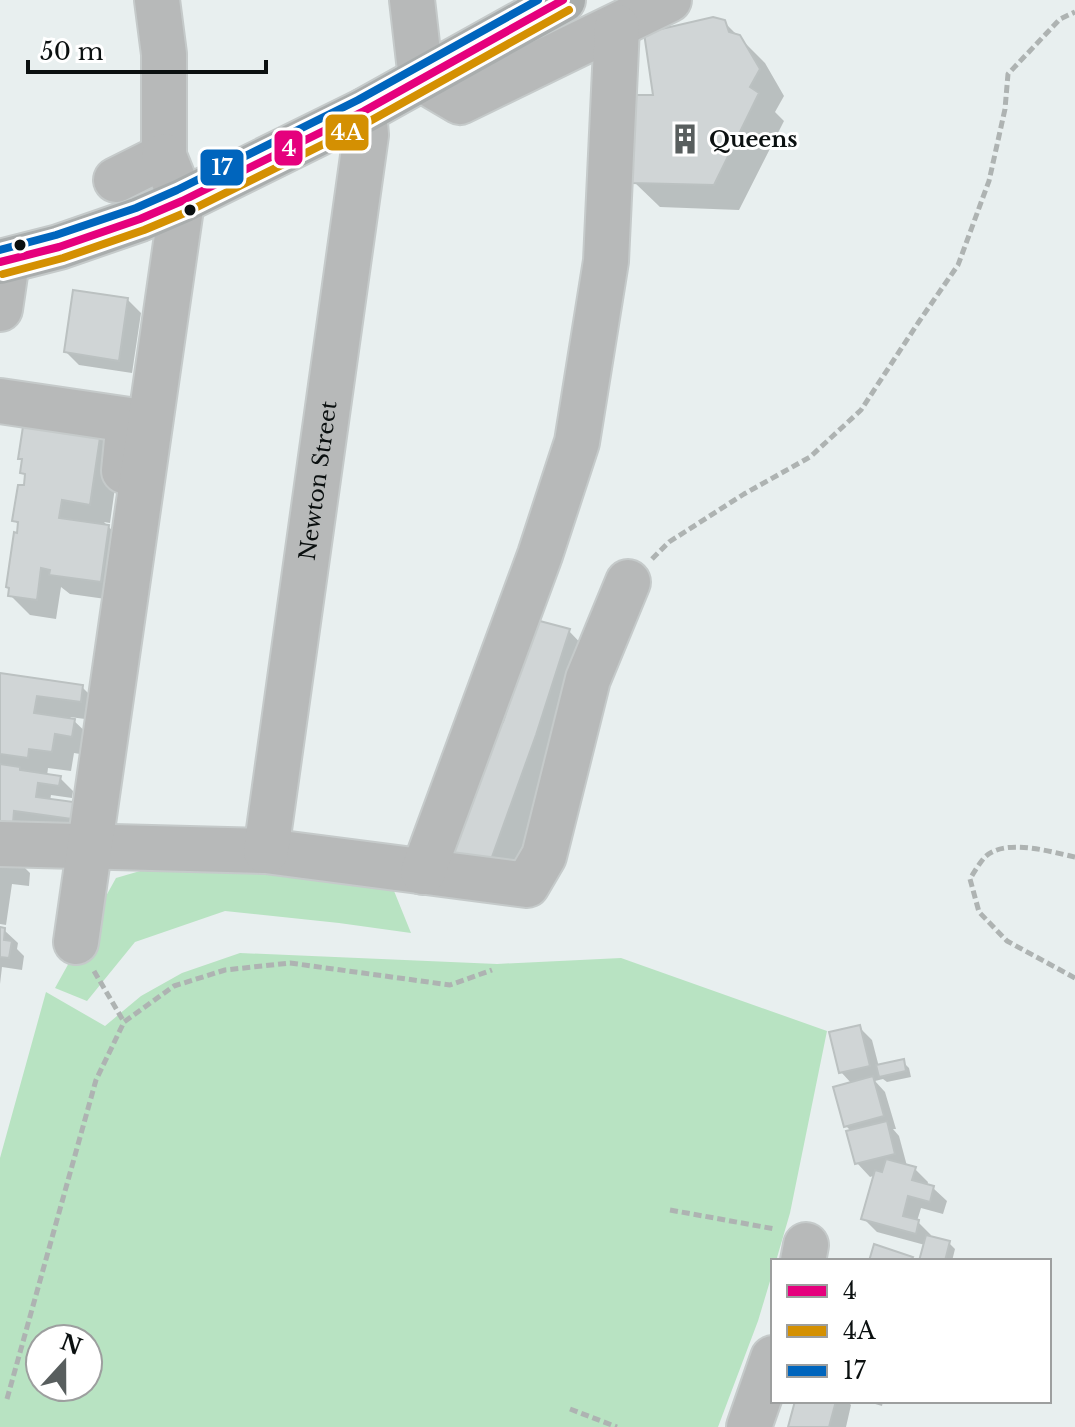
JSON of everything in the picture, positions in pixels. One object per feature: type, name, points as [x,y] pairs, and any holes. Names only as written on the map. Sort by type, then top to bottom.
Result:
[{"type":"highway","points":[[4,261],[72,243],[182,201],[364,111],[563,0]]},
{"type":"street","points":[[76,942],[182,201],[164,156],[164,54],[157,0]]},
{"type":"street","points":[[412,0],[421,79],[460,102],[669,0]]},
{"type":"street","points":[[423,872],[540,555],[577,442],[606,261],[617,27]]},
{"type":"street","name":"Newton Street","points":[[266,851],[366,135],[364,111]]},
{"type":"street","points":[[116,180],[164,156]]},
{"type":"street","points":[[0,309],[4,261]]},
{"type":"street","points":[[0,401],[129,420],[121,496]]},
{"type":"street","points":[[0,844],[266,851],[527,885],[544,856],[588,679],[628,582]]},
{"type":"street","points":[[749,1427],[771,1364]]},
{"type":"path","points":[[628,582],[669,542],[810,457],[861,410],[958,265],[989,181],[1005,109],[1008,74],[1060,19],[1075,12]]},
{"type":"path","points":[[1075,857],[1035,848],[1008,847],[986,855],[970,879],[979,912],[1007,941],[1075,978]]},
{"type":"path","points":[[76,942],[124,1022]]},
{"type":"path","points":[[7,1399],[96,1080],[124,1022],[174,986],[225,970],[290,963],[450,985],[492,970]]},
{"type":"path","points":[[670,1210],[780,1230],[805,1253]]},
{"type":"path","points":[[570,1409],[617,1427]]},
{"type":"green space","points":[[171,862],[390,881],[411,933],[225,911],[135,942],[87,1001],[55,988],[116,878]]},
{"type":"green space","points":[[240,953],[497,964],[621,958],[827,1031],[790,1213],[777,1259],[771,1259],[771,1278],[758,1321],[718,1427],[0,1427],[0,1158],[46,992],[105,1026],[141,996],[182,973]]},
{"type":"building","name":"Queens","points":[[713,17],[725,20],[729,32],[740,35],[760,69],[750,87],[759,93],[714,185],[632,183],[633,95],[653,95],[644,33]]},
{"type":"building","points":[[73,290],[128,298],[119,361],[64,352]]},
{"type":"building","points":[[24,420],[101,431],[90,505],[62,500],[59,518],[109,525],[101,582],[49,575],[50,570],[41,568],[37,600],[8,596],[9,588],[6,587],[14,532],[17,533],[18,522],[12,521],[18,485],[24,485],[25,474],[20,473],[22,459],[18,459]]},
{"type":"building","points":[[536,620],[570,629],[488,868],[442,853],[489,720],[503,722]]},
{"type":"building","points":[[0,673],[83,685],[81,702],[37,696],[34,713],[75,719],[72,737],[55,734],[52,752],[29,749],[28,758],[0,754]]},
{"type":"building","points":[[0,764],[61,776],[59,786],[38,783],[36,797],[81,803],[79,820],[14,811],[13,823],[0,821]]},
{"type":"building","points":[[0,927],[5,928],[4,940],[12,941],[9,958],[0,957]]},
{"type":"building","points":[[860,1025],[870,1066],[839,1073],[829,1032]]},
{"type":"building","points":[[904,1059],[906,1071],[879,1077],[876,1065]]},
{"type":"building","points":[[873,1076],[884,1116],[844,1127],[833,1087]]},
{"type":"building","points":[[887,1121],[895,1154],[855,1164],[846,1131]]},
{"type":"building","points":[[886,1159],[916,1167],[912,1180],[934,1186],[930,1202],[908,1196],[903,1216],[919,1220],[916,1234],[861,1219],[875,1170],[882,1172]]},
{"type":"building","points":[[926,1235],[950,1241],[946,1259],[920,1259]]},
{"type":"building","points":[[874,1244],[913,1257],[912,1259],[870,1259]]},
{"type":"building","points":[[794,1403],[835,1403],[829,1427],[788,1427]]},
{"type":"transit line","name":"17","points":[[0,250],[136,208],[177,190],[358,100],[538,0]]},
{"type":"transit line","name":"4","points":[[0,262],[59,247],[182,201],[364,111],[563,0]]},
{"type":"transit line","name":"4A","points":[[3,274],[63,258],[187,212],[370,121],[569,10]]},
{"type":"place","name":"Queens","points":[[685,139]]}]
